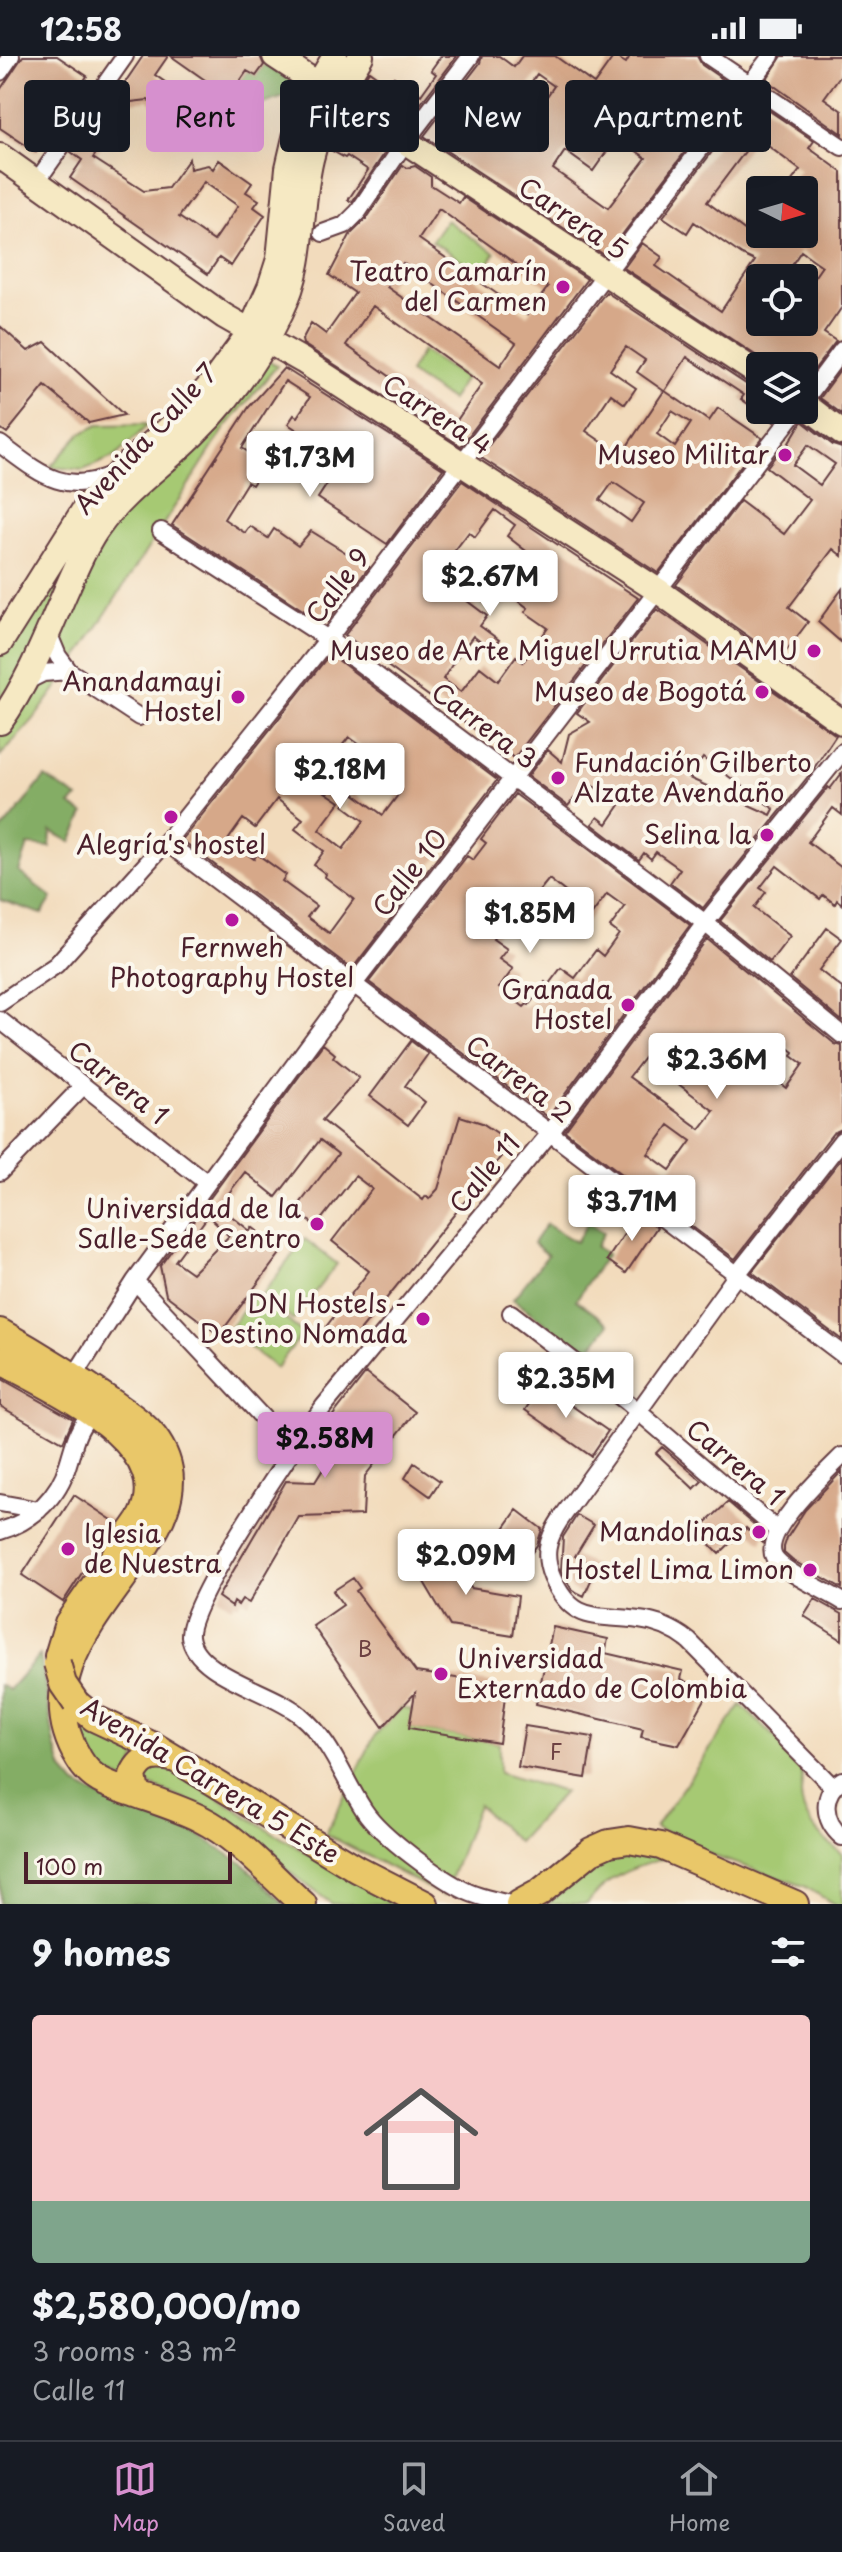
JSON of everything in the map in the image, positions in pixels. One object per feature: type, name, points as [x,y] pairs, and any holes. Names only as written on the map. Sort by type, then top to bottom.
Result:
[{"type":"main road","points":[[0,1332],[75,1375],[151,1433],[163,1449],[160,1478],[145,1512],[68,1623],[62,1637],[64,1718],[77,1756],[97,1779],[200,1818],[216,1828],[303,1904]]},
{"type":"main road","points":[[0,1360],[91,1414],[134,1450],[144,1465],[160,1478]]},
{"type":"main road","name":"Avenida Carrera 5 Este","points":[[62,1669],[63,1684],[76,1703],[94,1718],[178,1760],[357,1869],[425,1904]]},
{"type":"main road","points":[[136,1794],[133,1775],[141,1762],[153,1756],[178,1760]]},
{"type":"main road","points":[[519,1904],[539,1893],[591,1851],[609,1843],[629,1840],[661,1846],[795,1904]]},
{"type":"street","points":[[0,72],[11,56]]},
{"type":"street","points":[[37,181],[125,56]]},
{"type":"street","name":"Carrera 5","points":[[275,56],[311,80]]},
{"type":"street","name":"Avenida Calle 7","points":[[330,80],[335,56]]},
{"type":"street","name":"Avenida Calle 7","points":[[338,80],[361,56]]},
{"type":"street","points":[[419,124],[471,56]]},
{"type":"street","points":[[708,56],[744,80]]},
{"type":"street","name":"Calle 9","points":[[753,80],[771,56]]},
{"type":"street","points":[[771,98],[842,147]]},
{"type":"street","name":"Carrera 5","points":[[419,150],[746,366]]},
{"type":"street","name":"Avenida Calle 7","points":[[0,643],[78,517],[124,467],[162,436],[258,337],[295,278],[313,152]]},
{"type":"street","points":[[323,233],[345,225],[358,212],[399,152]]},
{"type":"street","name":"Calle 9","points":[[0,1003],[56,965],[166,842],[328,639],[698,152]]},
{"type":"street","name":"Carrera 4","points":[[0,156],[224,316],[303,361],[657,590],[842,722]]},
{"type":"street","name":"Avenida Calle 7","points":[[0,722],[25,682],[81,558],[100,524],[130,491],[211,417],[252,364],[258,337]]},
{"type":"street","points":[[818,383],[842,350]]},
{"type":"street","points":[[818,414],[842,433]]},
{"type":"street","name":"Calle 10","points":[[75,1375],[135,1281],[354,984],[786,424]]},
{"type":"street","points":[[0,444],[45,477],[64,483],[94,482],[124,467]]},
{"type":"street","name":"Carrera 3","points":[[161,531],[328,639],[705,923],[842,1035]]},
{"type":"street","points":[[48,632],[58,656],[69,671],[139,717]]},
{"type":"street","points":[[25,682],[43,673],[69,671]]},
{"type":"street","name":"Calle 11","points":[[509,1904],[466,1891],[388,1838],[364,1811],[335,1754],[307,1722],[283,1703],[203,1661],[190,1640],[190,1626],[197,1608],[292,1449],[324,1406],[550,1133],[705,923],[842,752]]},
{"type":"street","name":"Carrera 2","points":[[166,842],[842,1354]]},
{"type":"street","name":"Carrera 1","points":[[0,1020],[207,1183]]},
{"type":"street","points":[[0,1172],[83,1086]]},
{"type":"street","points":[[842,1140],[738,1273],[560,1520],[547,1547],[547,1564],[561,1593],[582,1613],[601,1618],[648,1621],[673,1630],[689,1641],[837,1783],[826,1801],[832,1828],[842,1837]]},
{"type":"street","points":[[135,1281],[292,1449]]},
{"type":"street","name":"Carrera 1","points":[[511,1313],[639,1413],[777,1530],[772,1541],[772,1552],[783,1566],[842,1601]]},
{"type":"street","points":[[0,1531],[15,1527],[39,1510],[61,1483],[76,1437],[91,1414]]},
{"type":"street","points":[[777,1530],[842,1456]]},
{"type":"street","points":[[0,1503],[39,1510]]},
{"type":"green space","points":[[268,59],[300,80],[280,80],[280,98],[264,104],[264,80],[241,80],[247,71],[256,76]]},
{"type":"green space","points":[[446,220],[495,253],[482,274],[432,241]]},
{"type":"green space","points":[[422,351],[465,378],[451,400],[409,373]]},
{"type":"green space","points":[[265,358],[277,366],[225,428],[69,671],[33,720],[0,756],[0,736],[10,724],[98,538]]},
{"type":"green space","points":[[149,424],[116,456],[83,470],[50,467],[80,434],[98,425]]},
{"type":"green space","points":[[136,478],[0,708],[0,654],[72,539]]},
{"type":"green space","points":[[45,777],[78,798],[70,805],[84,814],[71,842],[51,831],[50,847],[28,845],[19,872],[52,898],[42,914],[0,900],[0,832]]},
{"type":"green space","points":[[588,1222],[603,1233],[596,1247],[607,1254],[576,1300],[609,1324],[586,1355],[513,1299],[548,1255],[533,1243],[546,1224],[576,1242]]},
{"type":"green space","points":[[305,1239],[337,1264],[293,1320],[262,1295]]},
{"type":"green space","points":[[255,1295],[303,1333],[276,1368],[228,1330]]},
{"type":"green space","points":[[40,1655],[55,1746],[63,1770],[76,1785],[129,1812],[166,1816],[242,1863],[285,1904],[0,1904],[0,1685],[9,1690]]},
{"type":"green space","points":[[741,1705],[783,1746],[801,1770],[802,1803],[809,1821],[842,1854],[842,1904],[834,1904],[804,1886],[713,1856],[655,1827]]},
{"type":"green space","points":[[401,1708],[412,1710],[410,1728],[499,1743],[499,1773],[564,1792],[518,1842],[478,1805],[444,1896],[326,1834],[375,1735]]},
{"type":"green space","points":[[72,1712],[139,1750],[128,1782],[92,1766]]},
{"type":"green space","points":[[159,1761],[314,1858],[397,1904],[332,1904],[203,1807],[150,1785],[145,1776]]},
{"type":"green space","points":[[633,1852],[665,1858],[613,1879],[587,1904],[546,1904],[585,1870],[604,1858]]},
{"type":"building","points":[[23,56],[57,56],[87,76],[84,80],[24,80],[24,144],[0,128],[0,90]]},
{"type":"building","points":[[143,56],[168,56],[155,75],[162,80],[146,80],[146,100],[131,102],[130,80],[127,80]]},
{"type":"building","points":[[171,56],[260,56],[264,65],[256,76],[247,71],[241,80],[205,80]]},
{"type":"building","points":[[441,56],[457,56],[439,80],[435,80],[435,85],[419,106],[419,94],[436,74],[431,70]]},
{"type":"building","points":[[482,56],[499,56],[514,67],[522,56],[555,56],[588,80],[565,80],[565,151],[553,169],[608,208],[646,158],[638,152],[685,152],[606,256],[448,152],[549,152],[549,93],[554,86],[537,74],[533,80],[467,80]]},
{"type":"building","points":[[614,56],[626,63],[630,56],[697,56],[702,65],[724,80],[597,80]]},
{"type":"building","points":[[782,56],[842,56],[842,73],[824,98],[842,111],[842,134],[771,84],[771,80],[766,80]]},
{"type":"building","points":[[369,71],[382,80],[364,80]]},
{"type":"building","points":[[771,112],[814,141],[809,148],[842,172],[842,307],[824,333],[836,341],[818,365],[818,352],[751,352],[624,268],[642,243],[662,257],[656,266],[721,311],[746,274],[746,336],[818,336],[818,272],[822,266],[801,251],[792,264],[753,264],[755,261],[694,222],[687,233],[663,217],[712,152],[745,152],[707,202],[746,231],[746,248],[818,248],[818,176],[796,176],[800,170],[771,148]]},
{"type":"building","points":[[435,122],[435,143],[424,136]]},
{"type":"building","points":[[71,152],[97,152],[93,158],[144,191],[168,188],[189,159],[190,169],[208,165],[213,169],[219,160],[252,183],[246,192],[259,200],[254,207],[265,215],[231,266],[219,258],[208,274],[70,178],[82,160]],"holes":[[[204,182],[238,206],[214,241],[179,217]]]},
{"type":"building","points":[[334,152],[385,152],[352,202],[348,200],[368,170],[347,156],[345,158]]},
{"type":"building","points":[[566,152],[606,152],[593,171]]},
{"type":"building","points":[[403,165],[407,168],[415,166],[431,177],[431,185],[459,203],[463,197],[587,279],[461,446],[303,344],[311,323],[326,334],[355,293],[329,275],[350,235],[367,218]],"holes":[[[439,209],[548,287],[527,315],[419,239]],[[403,263],[516,343],[500,366],[387,287]],[[373,306],[482,384],[455,423],[346,345]]]},
{"type":"building","points":[[606,292],[746,384],[746,402],[741,399],[744,395],[687,357],[665,391],[709,421],[718,408],[762,438],[658,573],[480,457]],"holes":[[[626,347],[645,360],[637,372],[664,391],[621,455],[586,431],[611,394],[625,404],[636,388],[610,370]],[[672,411],[691,423],[675,447],[657,434]],[[613,482],[644,503],[631,522],[600,500]]]},
{"type":"building","points":[[0,326],[28,351],[45,342],[124,415],[89,423],[45,386],[7,433],[0,428]]},
{"type":"building","points":[[284,368],[443,469],[387,544],[318,498],[331,478],[306,462],[318,444],[288,424],[294,415],[297,417],[310,397],[285,381],[242,448],[276,470],[270,480],[260,473],[252,485],[247,482],[224,519],[245,533],[250,526],[268,538],[274,529],[298,546],[311,531],[369,567],[327,622],[325,620],[323,623],[172,525],[249,407]]},
{"type":"building","points":[[842,368],[842,414],[820,398]]},
{"type":"building","points":[[800,424],[806,424],[833,445],[842,448],[842,556],[833,549],[789,607],[808,622],[780,659],[676,585],[740,501],[784,534],[810,500],[767,467],[780,450],[783,453]],"holes":[[[808,445],[835,464],[820,485],[793,465]]]},
{"type":"building","points":[[462,481],[638,598],[514,758],[345,635]],"holes":[[[495,510],[515,525],[507,536],[526,551],[500,587],[528,608],[525,612],[548,628],[523,662],[516,656],[498,681],[480,667],[461,692],[443,679],[453,663],[473,636],[491,650],[499,640],[480,626],[487,616],[454,591],[466,575],[447,561],[469,532],[475,537]]]},
{"type":"building","points":[[842,589],[842,643],[818,622]]},
{"type":"building","points":[[657,609],[836,735],[810,774],[703,908],[670,883],[680,869],[656,852],[651,859],[644,853],[639,860],[592,824],[598,817],[607,824],[620,805],[588,782],[568,806],[528,776],[548,750],[562,762],[569,734],[590,722],[577,713]],"holes":[[[703,758],[774,809],[771,815],[689,778]]]},
{"type":"building","points":[[330,654],[497,780],[352,969],[182,840]],"holes":[[[349,737],[375,756],[369,763],[399,785],[397,788],[401,791],[383,815],[353,793],[344,806],[364,821],[343,849],[319,830],[340,802],[322,790],[342,762],[334,756]],[[277,799],[303,819],[295,829],[324,851],[314,865],[354,899],[329,933],[307,917],[316,906],[282,881],[286,875],[257,854],[254,859],[228,840],[243,819],[255,828]]]},
{"type":"building","points":[[842,773],[842,815],[833,808],[808,842],[842,868],[842,904],[837,900],[835,904],[823,895],[820,899],[777,866],[760,888],[766,892],[754,908],[790,936],[770,962],[720,921]]},
{"type":"building","points":[[515,794],[690,925],[548,1117],[369,982],[467,856],[473,860],[486,843],[481,839]],"holes":[[[549,879],[573,898],[566,907],[586,922],[607,894],[625,907],[610,927],[619,934],[603,956],[596,950],[575,978],[561,968],[524,1007],[499,988],[513,969],[499,959],[507,949],[493,939],[507,919],[504,916],[522,892],[532,900]]]},
{"type":"building","points":[[827,928],[842,939],[819,970],[842,988],[842,1021],[790,978]]},
{"type":"building","points":[[707,939],[835,1044],[842,1046],[842,1129],[833,1133],[735,1259],[565,1131]],"holes":[[[772,1035],[794,1052],[792,1056],[803,1064],[786,1088],[752,1062]],[[644,1058],[714,1111],[700,1129],[629,1077]],[[669,1125],[691,1141],[670,1170],[648,1154]]]},
{"type":"building","points":[[411,1041],[428,1054],[405,1086],[425,1102],[408,1125],[370,1096]]},
{"type":"building","points":[[323,1044],[335,1054],[333,1057],[359,1078],[322,1120],[423,1200],[426,1196],[429,1199],[438,1189],[460,1116],[482,1123],[512,1143],[348,1346],[325,1328],[369,1271],[332,1241],[372,1189],[355,1176],[316,1226],[295,1210],[338,1154],[320,1140],[276,1197],[245,1172],[219,1206],[282,1251],[219,1335],[166,1295],[160,1266]],"holes":[[[208,1216],[229,1236],[192,1273],[175,1261]]]},
{"type":"building","points":[[842,1158],[842,1340],[752,1272]]},
{"type":"building","points":[[638,1213],[657,1227],[626,1273],[607,1260]]},
{"type":"building","points":[[366,1373],[415,1412],[365,1476],[363,1515],[299,1517],[249,1603],[242,1599],[238,1605],[234,1602],[232,1607],[218,1597],[286,1481],[315,1482],[332,1455],[313,1441]]},
{"type":"building","points":[[0,1378],[73,1419],[63,1442],[0,1406]]},
{"type":"building","points":[[542,1385],[608,1431],[591,1456],[525,1410]]},
{"type":"building","points":[[662,1447],[702,1481],[694,1489],[656,1453]]},
{"type":"building","points":[[414,1463],[440,1481],[430,1496],[405,1478]]},
{"type":"building","points":[[842,1471],[842,1588],[792,1560],[784,1553],[784,1547],[805,1510]]},
{"type":"building","name":"Iglesia de Nuestra","points":[[74,1495],[115,1522],[63,1602],[22,1575]]},
{"type":"building","points":[[728,1502],[765,1534],[762,1543],[746,1528],[719,1554],[697,1531]]},
{"type":"building","points":[[517,1510],[542,1529],[537,1545],[525,1562],[495,1541]]},
{"type":"building","points":[[577,1515],[594,1525],[575,1556],[597,1567],[584,1596],[572,1590],[561,1571],[563,1537]]},
{"type":"building","points":[[445,1543],[471,1588],[518,1596],[513,1636],[450,1626],[414,1565]]},
{"type":"building","points":[[353,1578],[360,1588],[356,1591],[416,1672],[490,1683],[488,1694],[505,1697],[499,1743],[409,1728],[415,1693],[383,1727],[313,1626],[343,1605],[333,1591]]},
{"type":"building","points":[[815,1599],[842,1614],[842,1640],[804,1616]]},
{"type":"building","points":[[553,1627],[608,1639],[605,1653],[683,1671],[681,1679],[709,1692],[679,1745],[641,1737],[643,1729],[536,1704]]},
{"type":"building","points":[[525,1726],[593,1737],[586,1778],[518,1767]]},
{"type":"place","name":"Teatro Camarín del Carmen","points":[[563,287]]},
{"type":"place","name":"Museo Militar","points":[[785,455]]},
{"type":"place","name":"Museo de Arte Miguel Urrutia MAMU","points":[[814,651]]},
{"type":"place","name":"Museo de Bogotá","points":[[762,692]]},
{"type":"place","name":"Anandamayi Hostel","points":[[238,697]]},
{"type":"place","name":"Fundación Gilberto Alzate Avendaño","points":[[558,778]]},
{"type":"place","name":"Alegría's hostel","points":[[171,817]]},
{"type":"place","name":"Selina la","points":[[767,835]]},
{"type":"place","name":"Fernweh Photography Hostel","points":[[232,920]]},
{"type":"place","name":"Granada Hostel","points":[[628,1005]]},
{"type":"place","name":"Universidad de la Salle-Sede Centro","points":[[317,1224]]},
{"type":"place","name":"DN Hostels - Destino Nomada","points":[[423,1319]]},
{"type":"place","name":"Mandolinas","points":[[759,1532]]},
{"type":"place","name":"Iglesia de Nuestra","points":[[68,1549]]},
{"type":"place","name":"Hostel Lima Limon","points":[[810,1570]]},
{"type":"place","name":"Universidad Externado de Colombia","points":[[441,1674]]}]
